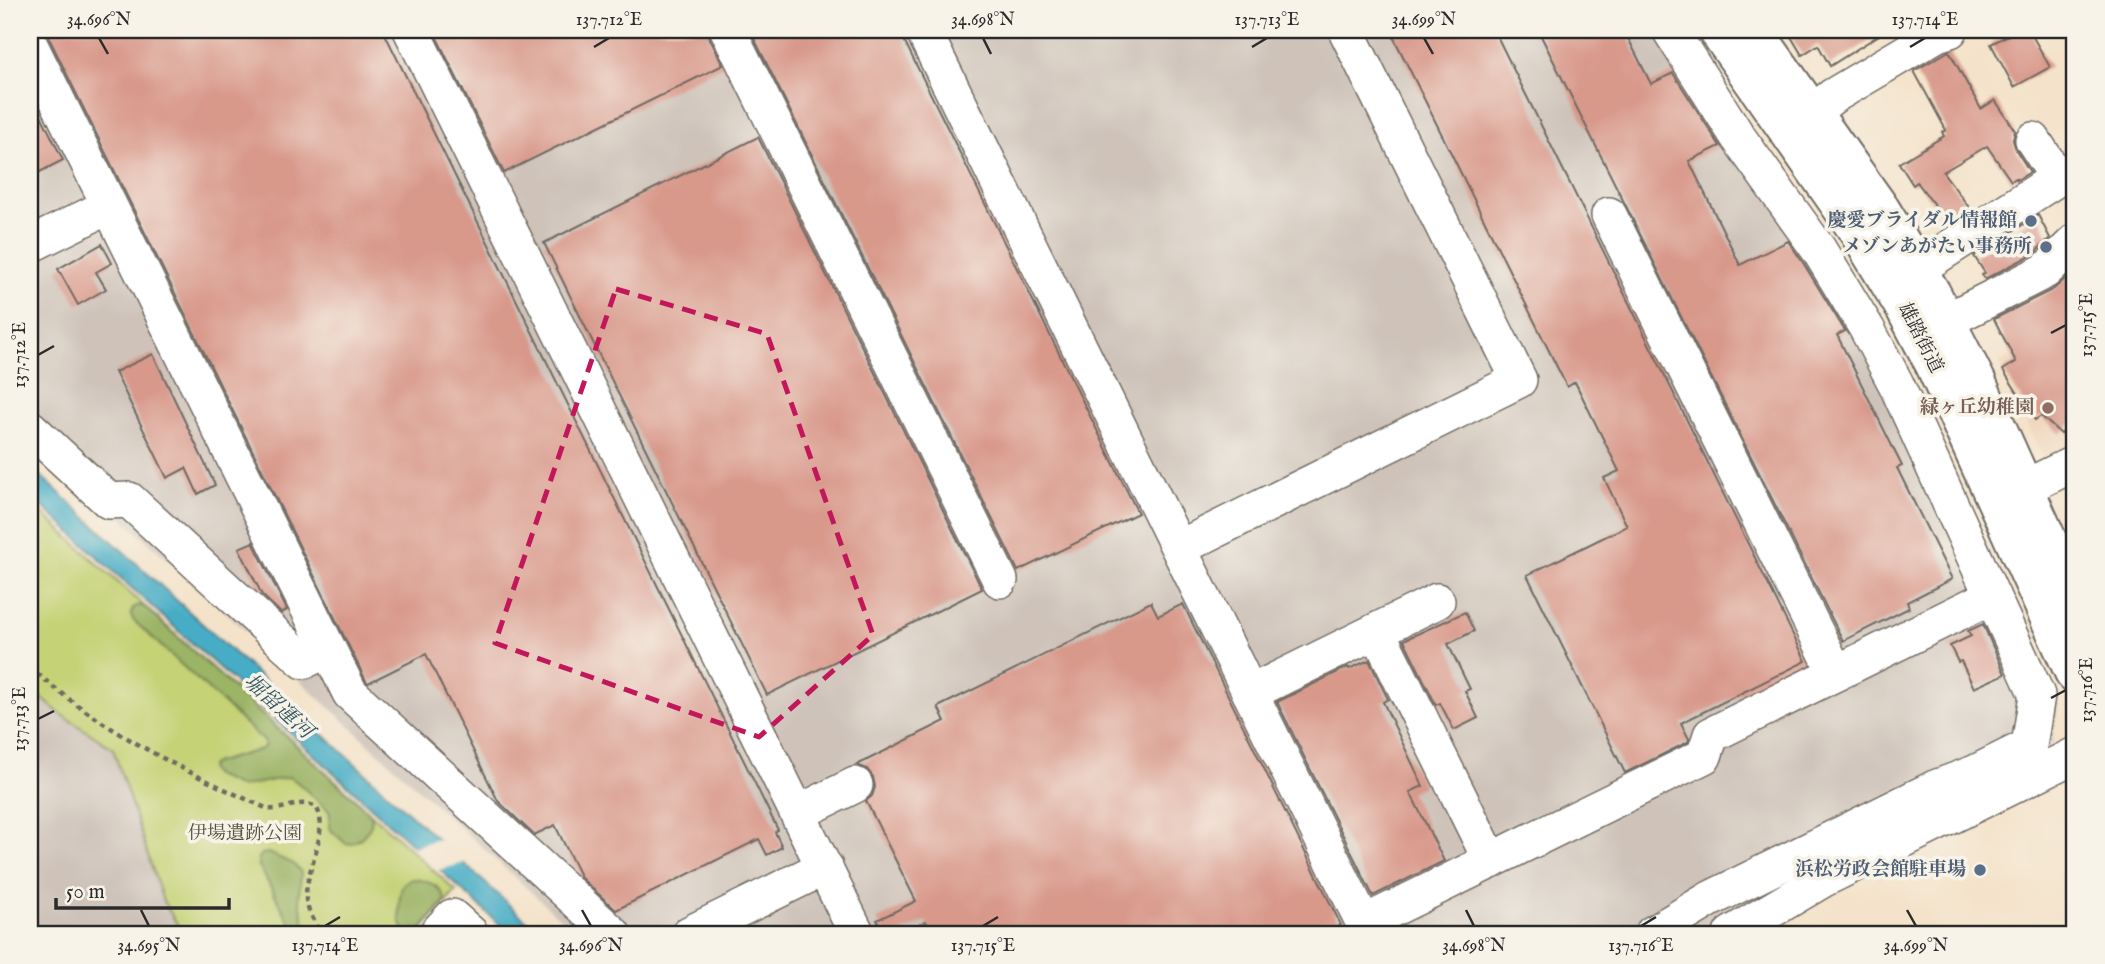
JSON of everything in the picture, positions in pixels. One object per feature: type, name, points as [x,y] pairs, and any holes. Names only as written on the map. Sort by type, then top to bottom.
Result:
[{"type":"main road","name":"雄踏街道","points":[[1717,30],[1873,253],[1920,336],[2075,674]]},
{"type":"main road","name":"雄踏街道","points":[[1753,30],[1880,209],[1917,269],[1946,321],[2024,488],[2066,556],[2075,603]]},
{"type":"street","points":[[411,30],[858,934]]},
{"type":"street","points":[[728,30],[1000,580]]},
{"type":"street","points":[[923,30],[1366,929],[1490,861],[1704,756],[1711,735],[1992,596]]},
{"type":"street","points":[[1179,548],[1519,380],[1346,30]]},
{"type":"street","points":[[1652,934],[1710,899],[1935,788],[2029,746],[2037,695],[1882,356],[1836,276],[1738,137],[1670,30]]},
{"type":"street","points":[[1811,113],[1833,96],[1937,34],[1950,30]]},
{"type":"street","points":[[35,67],[109,206],[350,694],[613,934]]},
{"type":"street","points":[[1917,269],[2058,178],[2033,140]]},
{"type":"street","points":[[1772,182],[1806,156]]},
{"type":"street","points":[[30,245],[109,206]]},
{"type":"street","points":[[1609,215],[1836,673]]},
{"type":"street","points":[[1946,321],[2045,271],[2075,242]]},
{"type":"street","points":[[30,428],[109,501],[128,500],[304,661],[328,649]]},
{"type":"street","points":[[2024,488],[2075,463]]},
{"type":"street","points":[[1250,693],[1437,601]]},
{"type":"street","points":[[1377,631],[1490,861]]},
{"type":"street","points":[[1731,934],[1824,879],[2075,755]]},
{"type":"street","points":[[798,813],[855,785]]},
{"type":"street","points":[[689,934],[825,867]]},
{"type":"street","points":[[436,934],[452,917],[471,934]]},
{"type":"path","points":[[30,667],[94,719],[149,752],[268,809],[303,802],[316,807],[322,820],[306,897],[311,914],[322,934],[336,928],[343,934]]},
{"type":"highlighted area","points":[[616,289],[767,334],[873,635],[759,737],[495,643]]},
{"type":"shaded area","points":[[30,30],[1684,30],[1923,405],[2058,704],[2052,744],[1845,847],[1785,879],[1694,934],[585,934],[580,930],[576,933],[122,518],[115,518],[30,441]]},
{"type":"shaded area","name":"緑ヶ丘幼稚園","points":[[2075,324],[2075,455],[2048,470],[1999,362]]},
{"type":"shaded area","points":[[30,688],[58,712],[113,749],[163,901],[183,934],[30,934]]},
{"type":"green space","name":"伊場遺跡公園","points":[[30,502],[456,891],[418,934],[183,934],[163,901],[113,749],[58,712],[30,688]]},
{"type":"green space","points":[[139,605],[145,607],[368,811],[372,817],[370,827],[364,835],[346,844],[329,828],[330,813],[327,809],[289,777],[240,787],[213,775],[210,766],[214,763],[259,750],[264,747],[265,742],[133,620],[133,608]]},
{"type":"green space","points":[[268,853],[292,863],[301,872],[299,897],[305,925],[301,929],[292,926],[259,866],[258,859],[262,854]]},
{"type":"green space","points":[[412,879],[433,884],[441,891],[445,901],[418,934],[406,934],[400,917],[399,903],[403,884]]},
{"type":"water","name":"堀留運河","points":[[30,466],[541,934],[510,934],[30,495]]},
{"type":"pier","points":[[441,838],[467,862],[436,871],[410,848]]},
{"type":"building","points":[[43,30],[383,30],[778,830],[775,832],[782,847],[767,855],[759,839],[616,910],[581,878],[555,825],[534,835],[498,801],[426,654],[368,683],[366,681]]},
{"type":"building","points":[[433,30],[708,30],[723,65],[504,173]]},
{"type":"building","points":[[750,30],[899,30],[1138,513],[1018,571]]},
{"type":"building","points":[[1390,30],[1494,30],[1806,661],[1681,723],[1688,742],[1625,773],[1527,575],[1627,526],[1604,478],[1619,471],[1575,382],[1567,387]]},
{"type":"building","points":[[1538,30],[1624,30],[1651,84],[1673,73],[1720,146],[1689,161],[1740,265],[1788,241],[1802,261],[1845,331],[1837,335],[1902,466],[1897,468],[1952,579],[1907,602],[1909,608],[1843,641]]},
{"type":"building","points":[[1787,30],[1887,30],[1830,66],[1818,45],[1802,55]]},
{"type":"building","points":[[2018,30],[2029,30],[2050,67],[2014,87],[1991,44]]},
{"type":"building","points":[[1949,51],[1981,109],[1995,100],[2015,131],[2013,140],[2016,150],[2030,172],[2011,181],[1987,146],[1943,172],[1971,210],[1949,225],[1917,182],[1913,185],[1899,163],[1944,136],[1942,132],[1946,130],[1914,71]]},
{"type":"building","points":[[30,93],[63,160],[30,177]]},
{"type":"building","points":[[758,137],[982,589],[767,695],[544,243]]},
{"type":"building","points":[[2038,215],[2050,238],[2033,254],[1985,279],[1982,275],[1985,273],[1974,256]]},
{"type":"building","points":[[102,244],[112,263],[96,272],[106,289],[78,305],[58,269]]},
{"type":"building","points":[[2075,270],[2075,420],[2061,434],[2041,416],[2035,420],[2003,370],[2016,362],[1994,319],[2054,289]]},
{"type":"building","points":[[153,354],[215,485],[198,494],[186,468],[167,478],[115,372]]},
{"type":"building","points":[[253,542],[287,610],[281,613],[262,595],[239,548]]},
{"type":"building","points":[[1151,602],[1158,616],[1183,604],[1341,925],[1323,934],[932,934],[926,921],[900,934],[884,934],[877,920],[916,901],[866,801],[872,796],[875,787],[873,777],[867,769],[857,765],[945,721],[938,707]]},
{"type":"building","points":[[1465,612],[1474,631],[1448,644],[1470,689],[1465,691],[1478,718],[1454,730],[1440,703],[1436,705],[1404,640]]},
{"type":"building","points":[[1983,624],[2005,674],[1974,688],[1961,661],[1958,662],[1950,646],[1971,636],[1968,631]]},
{"type":"building","points":[[1369,660],[1388,699],[1383,702],[1423,786],[1410,792],[1444,861],[1373,896],[1277,702],[1348,667],[1349,669]]},
{"type":"place","name":"慶愛ブライダル情報館","points":[[2031,221]]},
{"type":"place","name":"メゾンあがたい事務所","points":[[2046,247]]},
{"type":"place","name":"緑ヶ丘幼稚園","points":[[2048,408]]},
{"type":"place","name":"浜松労政会館駐車場","points":[[1980,870]]}]
